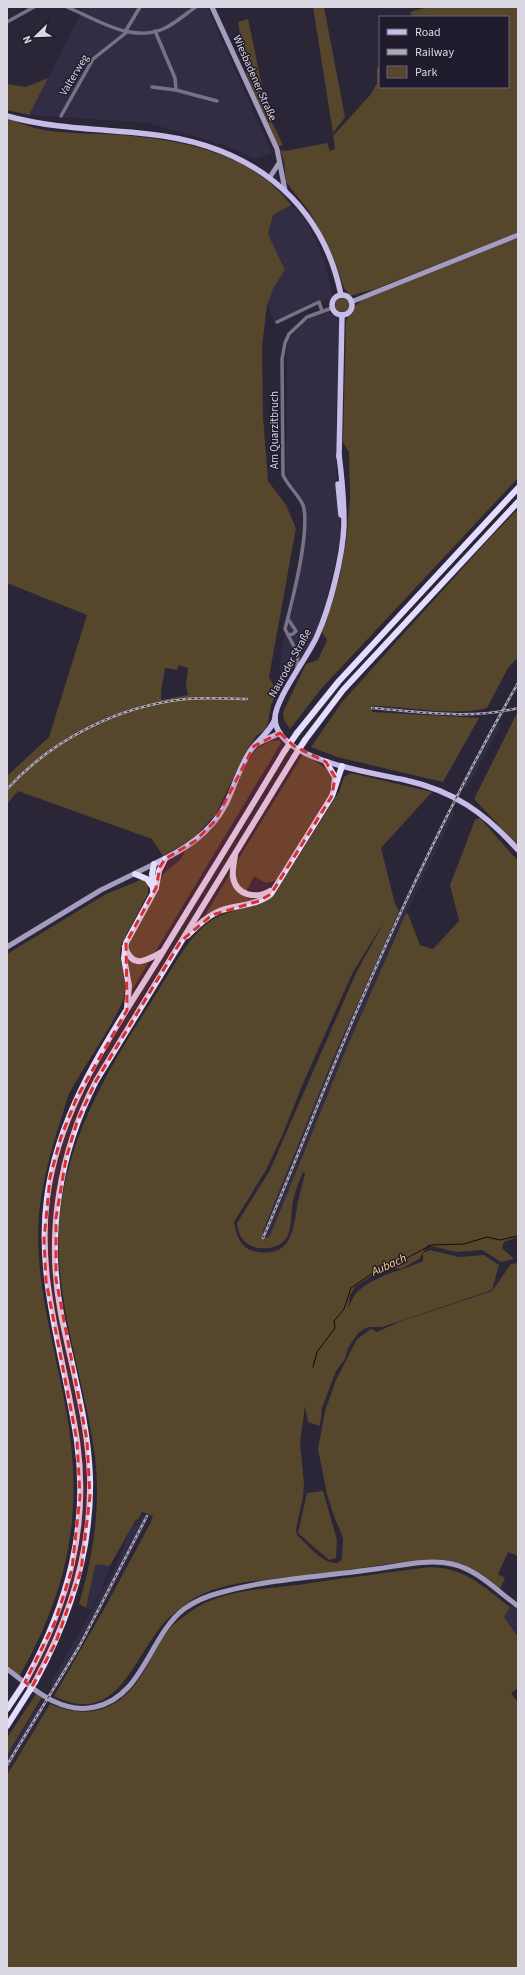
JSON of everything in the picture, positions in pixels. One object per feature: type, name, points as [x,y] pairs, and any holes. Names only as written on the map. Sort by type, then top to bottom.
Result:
[{"type":"highway","points":[[7,1709],[23,1685],[48,1639],[67,1587],[77,1539],[80,1496],[77,1441],[46,1282],[44,1239],[47,1197],[56,1155],[69,1114],[88,1075],[297,733],[339,681],[518,488]]},
{"type":"highway","points":[[7,1726],[35,1682],[56,1642],[70,1607],[83,1559],[89,1515],[90,1477],[86,1440],[61,1313],[56,1279],[55,1239],[61,1180],[77,1122],[90,1094],[181,941],[305,740],[343,690],[518,502]]},
{"type":"highway","points":[[326,762],[335,777]]},
{"type":"highway","points":[[181,941],[212,915],[264,899],[271,894],[332,796],[342,766]]},
{"type":"highway","points":[[332,796],[336,772],[342,766]]},
{"type":"highway","points":[[236,852],[233,878],[238,889],[248,895],[254,896],[265,894],[275,888]]},
{"type":"highway","points":[[127,1010],[129,982],[124,958],[125,947],[129,935],[153,891],[160,867],[165,859]]},
{"type":"highway","points":[[154,864],[158,878]]},
{"type":"highway","points":[[153,891],[152,874],[154,864]]},
{"type":"highway","points":[[135,874],[147,879],[153,891]]},
{"type":"highway","points":[[125,947],[132,959],[138,962],[146,960],[162,952]]},
{"type":"main road","name":"Wiesbadener Straße","points":[[212,7],[279,158],[285,190]]},
{"type":"main road","points":[[7,116],[43,124],[149,134],[194,142],[234,155],[270,177],[285,190],[307,216],[323,242],[335,272],[341,295]]},
{"type":"main road","points":[[270,177],[278,166],[279,158]]},
{"type":"main road","points":[[270,177],[276,176],[281,170]]},
{"type":"main road","points":[[351,302],[518,235]]},
{"type":"main road","points":[[341,295],[347,297],[351,302],[349,312],[342,315],[336,313],[332,308],[334,300],[341,295]]},
{"type":"main road","name":"Nauroder Straße","points":[[154,864],[190,845],[211,826],[226,803],[243,764],[254,746],[271,728],[275,719],[278,705],[313,645],[324,620],[337,567],[343,531],[339,497],[342,315]]},
{"type":"main road","points":[[275,719],[280,733]]},
{"type":"main road","points":[[265,735],[273,731],[280,733],[294,746],[326,762],[406,780],[449,794],[476,809],[518,850]]},
{"type":"main road","points":[[254,746],[280,733]]},
{"type":"main road","points":[[7,947],[101,890],[154,864]]},
{"type":"main road","points":[[7,1669],[52,1701],[72,1708],[95,1707],[107,1703],[128,1687],[139,1673],[158,1638],[169,1624],[184,1610],[200,1600],[240,1587],[412,1564],[445,1562],[466,1569],[518,1606]]},
{"type":"street","points":[[7,22],[28,8],[34,7]]},
{"type":"street","points":[[67,7],[126,32],[138,34],[165,28],[196,7]]},
{"type":"street","name":"Valterweg","points":[[61,116],[93,59],[126,32],[140,7]]},
{"type":"street","points":[[155,31],[175,78],[176,90]]},
{"type":"street","points":[[152,87],[176,90],[217,101]]},
{"type":"street","points":[[277,322],[319,302],[322,310]]},
{"type":"street","name":"Am Quarzitbruch","points":[[294,678],[298,658],[286,630],[306,522],[299,497],[286,482],[283,475],[283,354],[289,334],[294,328],[307,317],[322,310],[332,308]]},
{"type":"street","name":"Am Quarzitbruch","points":[[288,619],[296,631],[293,634],[288,635]]},
{"type":"highlighted area","points":[[280,733],[294,746],[326,762],[335,777],[332,796],[271,894],[259,901],[212,915],[181,941],[96,1081],[77,1122],[66,1159],[56,1218],[56,1279],[87,1440],[90,1496],[81,1571],[56,1642],[32,1687],[25,1682],[55,1622],[72,1569],[80,1496],[77,1441],[46,1281],[44,1239],[50,1177],[61,1137],[77,1097],[127,1010],[126,943],[156,888],[160,867],[165,859],[195,841],[215,821],[254,746]]},
{"type":"shaded area","points":[[84,7],[207,7],[272,153],[255,159],[228,146],[148,123],[29,115]]},
{"type":"shaded area","points":[[291,205],[307,222],[324,260],[333,297],[276,325],[267,305],[274,287],[285,270],[268,234],[273,215]]},
{"type":"shaded area","points":[[328,312],[338,317],[339,326],[336,429],[337,490],[341,528],[340,541],[327,599],[316,636],[281,689],[273,683],[279,674],[282,648],[294,604],[307,522],[305,504],[286,475],[287,346],[290,338],[302,323],[312,317]]},
{"type":"shaded area","points":[[503,722],[466,790],[460,786],[492,726]]},
{"type":"shaded area","points":[[449,809],[455,812],[395,936],[347,1047],[271,1233],[268,1238],[264,1239],[263,1231],[335,1054],[389,932]]},
{"type":"shaded area","points":[[144,1515],[147,1519],[142,1532],[113,1589],[57,1688],[50,1685],[116,1566],[128,1534],[136,1519],[139,1521]]},
{"type":"shaded area","points":[[102,1563],[109,1566],[109,1570],[100,1593],[91,1610],[86,1608],[95,1566]]},
{"type":"shaded area","points":[[511,1604],[518,1609],[518,1637],[504,1617]]},
{"type":"shaded area","points":[[38,1705],[45,1709],[7,1771],[7,1756]]},
{"type":"green space","points":[[313,7],[324,7],[345,117],[333,133]]},
{"type":"green space","points":[[429,7],[518,7],[518,232],[375,289],[350,296],[344,288],[335,262],[317,225],[309,211],[286,182],[284,162],[280,150],[285,151],[327,143],[330,151],[335,149],[333,136],[371,94],[377,83],[377,68],[379,67],[379,88],[509,88],[509,16],[412,16],[410,12]]},
{"type":"green space","points":[[248,19],[268,114],[283,145],[277,147],[247,76],[238,22]]},
{"type":"green space","points":[[48,78],[29,115],[7,110],[7,84],[26,87]]},
{"type":"green space","points":[[7,119],[46,130],[68,133],[112,134],[168,141],[214,152],[236,161],[257,173],[275,187],[291,205],[273,215],[268,234],[285,270],[274,287],[267,305],[262,347],[263,416],[268,481],[286,505],[296,528],[269,677],[277,692],[271,705],[268,723],[265,730],[256,736],[246,752],[216,814],[193,839],[163,856],[152,839],[18,791],[7,804],[7,776],[49,737],[87,615],[7,583]],"holes":[[[178,665],[188,668],[186,685],[188,695],[161,700],[165,668],[177,670]]]},
{"type":"green space","points":[[518,238],[518,478],[321,689],[290,729],[284,720],[283,712],[306,664],[318,660],[327,640],[322,632],[339,579],[346,543],[350,499],[349,452],[343,442],[346,322],[348,317],[354,306],[365,299]]},
{"type":"green space","points":[[339,298],[345,298],[349,302],[349,308],[345,312],[339,312],[335,308],[335,302]]},
{"type":"green space","points":[[518,509],[518,657],[508,668],[487,708],[445,711],[372,706],[372,712],[479,718],[443,782],[337,757],[311,747],[342,702],[487,541]]},
{"type":"green space","points":[[518,711],[518,846],[474,799]]},
{"type":"green space","points":[[279,740],[281,743],[155,952],[142,960],[132,956],[128,946],[158,889],[163,874],[180,860],[185,851],[212,829],[229,804],[245,766],[257,748],[271,741]]},
{"type":"green space","points":[[303,754],[323,767],[331,776],[332,782],[328,799],[278,880],[266,883],[254,876],[246,892],[237,883],[235,872],[236,863]]},
{"type":"green space","points":[[351,773],[432,792],[381,848],[395,904],[399,911],[335,1054],[263,1231],[263,1237],[268,1238],[271,1233],[347,1047],[406,913],[408,914],[420,945],[433,949],[459,921],[450,885],[475,820],[480,818],[518,861],[518,1237],[504,1242],[502,1248],[514,1259],[501,1262],[482,1250],[456,1252],[428,1245],[419,1259],[401,1269],[384,1267],[355,1287],[350,1295],[348,1308],[357,1292],[364,1286],[380,1277],[423,1261],[423,1253],[430,1250],[459,1257],[484,1255],[499,1265],[492,1290],[382,1327],[368,1327],[358,1333],[348,1348],[345,1359],[336,1371],[322,1408],[320,1426],[308,1422],[305,1406],[300,1443],[304,1483],[303,1497],[296,1529],[297,1535],[316,1553],[326,1560],[338,1563],[342,1559],[343,1538],[327,1494],[318,1449],[325,1411],[336,1380],[357,1339],[371,1329],[377,1332],[401,1321],[492,1291],[511,1264],[518,1263],[518,1556],[508,1552],[498,1574],[505,1578],[500,1589],[463,1564],[437,1560],[391,1564],[234,1584],[218,1588],[190,1601],[169,1617],[159,1629],[129,1675],[118,1688],[106,1698],[92,1704],[75,1703],[54,1696],[104,1609],[153,1516],[142,1512],[138,1520],[136,1519],[111,1564],[109,1566],[98,1564],[95,1566],[86,1608],[79,1604],[92,1550],[96,1513],[97,1475],[90,1428],[71,1341],[61,1283],[59,1224],[62,1198],[74,1148],[83,1124],[105,1078],[183,951],[197,933],[211,921],[229,912],[257,904],[274,895],[339,792],[344,777]],"holes":[[[385,920],[356,973],[270,1170],[237,1223],[241,1237],[248,1244],[260,1248],[269,1248],[278,1246],[284,1242],[290,1230],[293,1201],[303,1172],[305,1174],[291,1235],[282,1248],[266,1253],[254,1251],[242,1244],[234,1222],[266,1170],[353,972]]]},
{"type":"green space","points":[[230,874],[239,892],[247,897],[258,900],[216,910],[205,915]]},
{"type":"green space","points":[[143,879],[148,885],[148,894],[122,943],[120,954],[126,985],[124,998],[112,1023],[69,1094],[51,1154],[40,1205],[38,1230],[41,1279],[44,1303],[64,1399],[70,1438],[73,1474],[73,1509],[69,1542],[62,1576],[51,1609],[37,1642],[19,1677],[7,1669],[7,954],[106,894]]},
{"type":"green space","points":[[125,957],[135,964],[149,961],[131,992]]},
{"type":"green space","points":[[323,1491],[337,1540],[336,1558],[329,1560],[298,1533],[307,1493]]},
{"type":"green space","points":[[430,1567],[443,1568],[464,1575],[482,1585],[510,1607],[504,1617],[518,1637],[518,1688],[511,1693],[518,1702],[518,1968],[7,1968],[7,1775],[50,1704],[64,1709],[90,1711],[102,1709],[113,1704],[132,1688],[145,1671],[163,1637],[172,1626],[190,1612],[215,1599],[242,1592]]},
{"type":"green space","points":[[36,1694],[42,1697],[7,1755],[7,1738]]},
{"type":"waterway","name":"Aubach","points":[[313,1367],[317,1352],[335,1328],[334,1321],[344,1309],[351,1288],[383,1266],[396,1264],[431,1245],[464,1244],[487,1237],[500,1240],[518,1236]]},
{"type":"railway","points":[[263,1238],[376,966],[474,762],[518,683]]},
{"type":"railway","points":[[7,789],[25,771],[66,740],[112,717],[136,709],[186,699],[247,699]]},
{"type":"railway","points":[[372,708],[445,714],[482,714],[518,708]]},
{"type":"railway","points":[[7,1765],[79,1647],[147,1516]]}]
